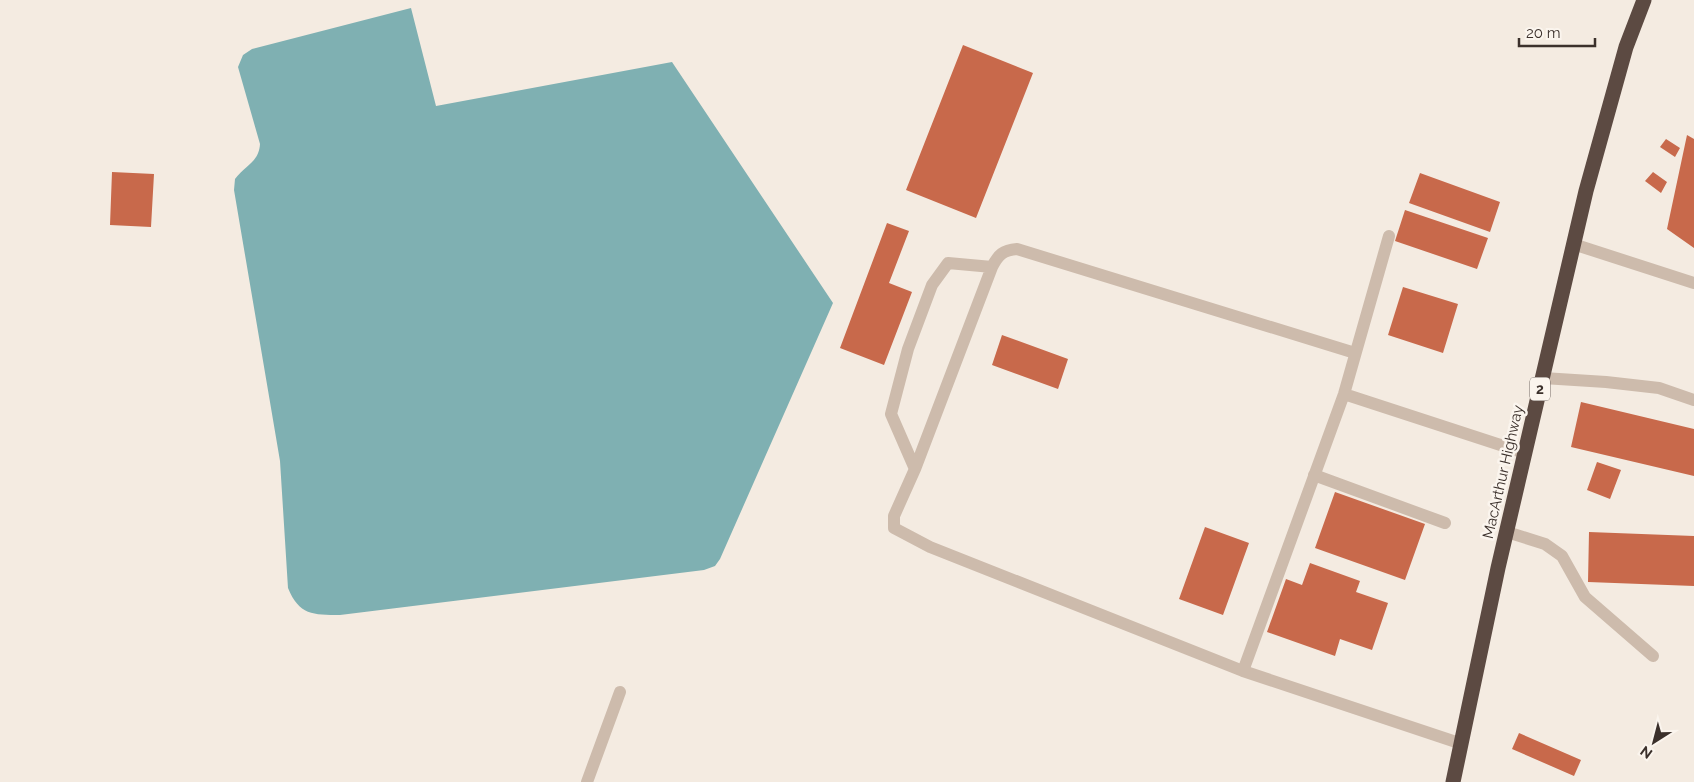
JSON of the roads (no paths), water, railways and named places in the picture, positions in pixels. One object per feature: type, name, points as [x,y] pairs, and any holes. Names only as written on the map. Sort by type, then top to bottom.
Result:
[{"type":"highway","name":"MacArthur Highway","points":[[1453,782],[1507,532],[1586,191],[1626,47],[1644,0]]},
{"type":"lane","points":[[1243,671],[1344,394],[1389,236]]},
{"type":"lane","points":[[1574,244],[1694,283]]},
{"type":"lane","points":[[1355,353],[1017,249],[1006,251],[998,256],[992,267],[915,469],[894,516],[894,528],[930,546],[1243,671],[1462,744]]},
{"type":"lane","points":[[915,469],[891,414],[908,349],[932,285],[948,263],[992,267]]},
{"type":"lane","points":[[1543,378],[1659,388],[1694,400]]},
{"type":"lane","points":[[1344,394],[1525,454]]},
{"type":"lane","points":[[1314,475],[1444,523]]},
{"type":"lane","points":[[1507,532],[1545,544],[1562,556],[1585,598],[1653,656]]},
{"type":"lane","points":[[587,782],[620,692]]},
{"type":"water","points":[[411,8],[436,106],[672,62],[833,303],[720,559],[715,566],[704,570],[340,615],[322,615],[308,612],[297,604],[292,597],[288,588],[280,461],[234,190],[235,179],[254,160],[260,144],[238,67],[243,55],[252,49]]}]
